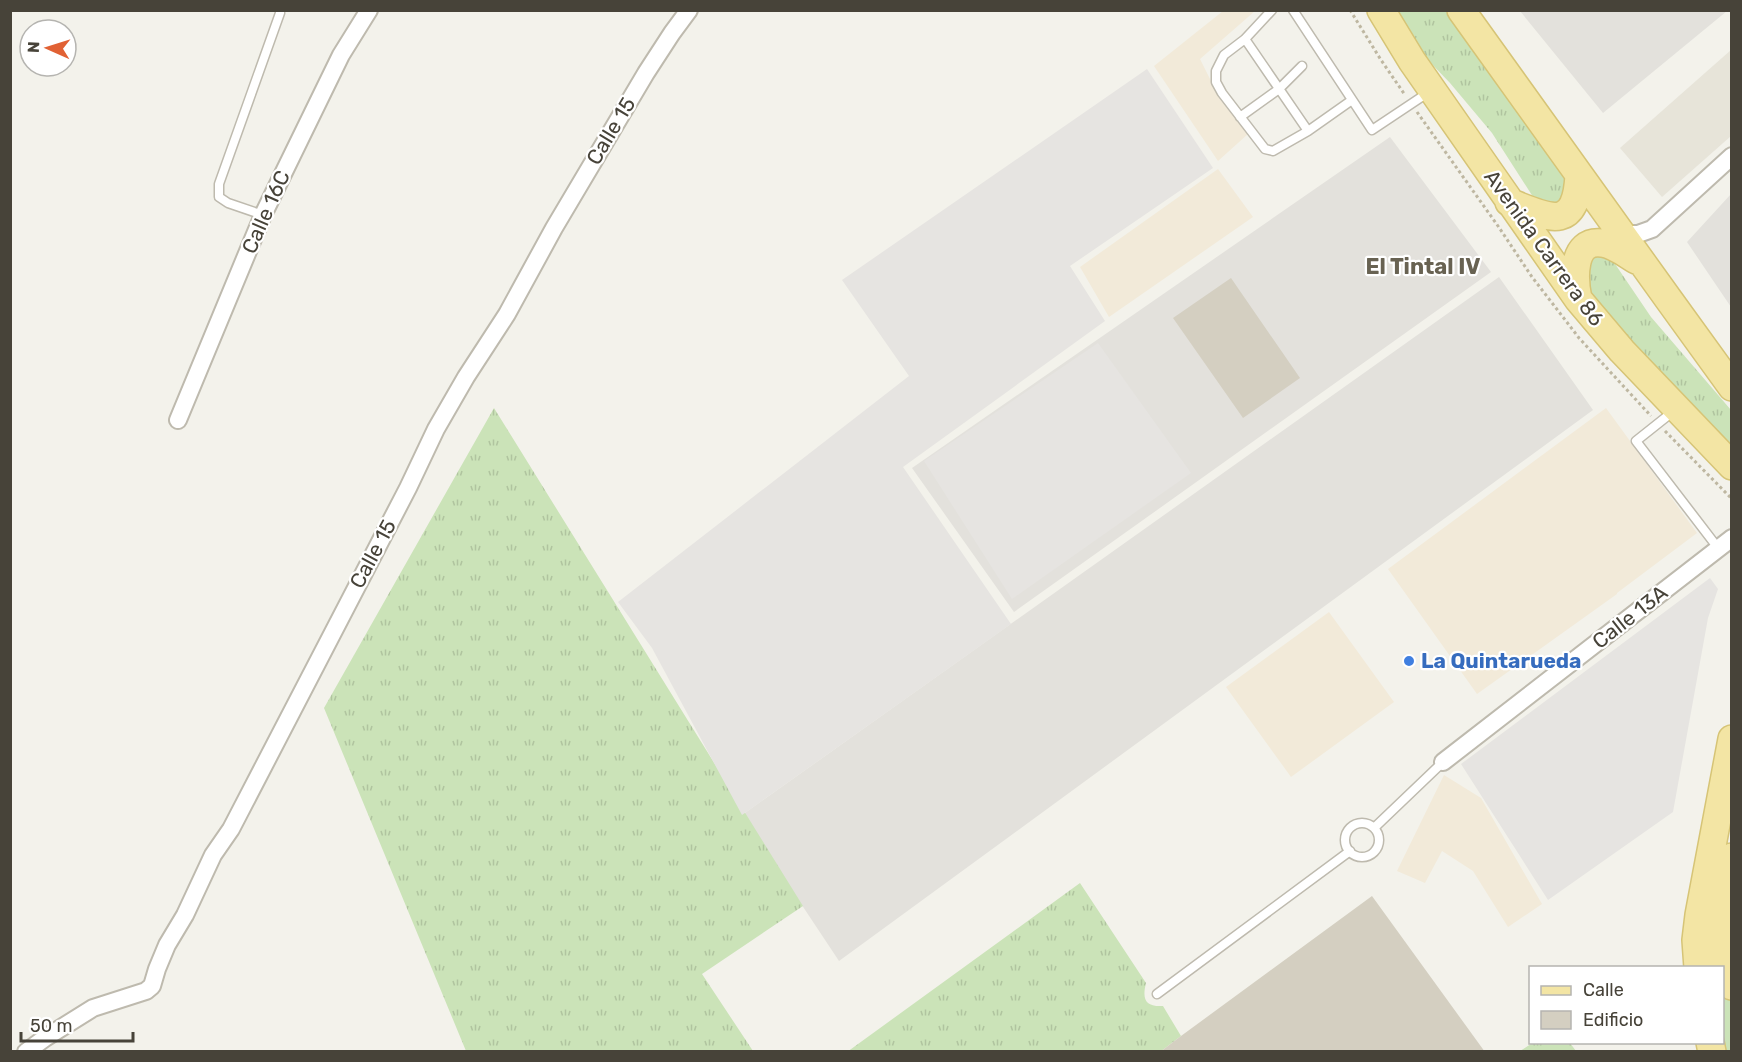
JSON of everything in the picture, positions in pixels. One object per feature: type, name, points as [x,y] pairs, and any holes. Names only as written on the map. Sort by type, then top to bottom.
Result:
[{"type":"main road","name":"Avenida Carrera 86","points":[[1381,10],[1432,91],[1578,299],[1622,351],[1731,465]]},
{"type":"main road","points":[[1461,10],[1642,264],[1722,364],[1731,387]]},
{"type":"main road","points":[[1509,202],[1547,217],[1559,216],[1568,211],[1576,201],[1579,175]]},
{"type":"main road","points":[[1578,299],[1574,281],[1575,269],[1582,251],[1587,246],[1598,243],[1612,246],[1642,264]]},
{"type":"main road","points":[[1698,966],[1696,940],[1699,915],[1731,739]]},
{"type":"main road","points":[[1722,966],[1719,948],[1720,925],[1731,857]]},
{"type":"main road","points":[[1724,970],[1731,986]]},
{"type":"street","name":"Calle 16C","points":[[178,420],[263,215],[341,56],[369,10]]},
{"type":"street","name":"Calle 15","points":[[26,1052],[93,1008],[146,991],[152,986],[167,945],[213,855],[231,829],[408,488],[436,429],[507,314],[554,228],[646,73],[689,10]]},
{"type":"street","points":[[1621,234],[1638,234],[1652,229],[1731,156]]},
{"type":"street","name":"Calle 13A","points":[[1443,762],[1725,543]]},
{"type":"lane","points":[[1272,10],[1245,39],[1224,55],[1216,71],[1216,82],[1222,93],[1265,149],[1273,151],[1308,131],[1352,100]]},
{"type":"lane","points":[[1293,10],[1372,130],[1432,91]]},
{"type":"lane","points":[[263,215],[228,203],[219,197],[219,184],[280,13]]},
{"type":"lane","points":[[1245,39],[1308,131]]},
{"type":"lane","points":[[1240,117],[1279,89],[1302,66]]},
{"type":"lane","points":[[1678,408],[1636,441],[1725,543]]},
{"type":"lane","points":[[1374,828],[1443,762]]},
{"type":"lane","points":[[1368,824],[1374,828],[1379,842],[1372,855],[1357,856],[1350,852],[1346,839],[1353,826],[1368,824]]},
{"type":"lane","points":[[1157,994],[1350,852]]},
{"type":"shaded area","points":[[1223,11],[1255,11],[1200,59],[1220,99],[1248,134],[1218,161],[1154,66]]},
{"type":"shaded area","points":[[1520,11],[1727,11],[1603,113]]},
{"type":"shaded area","points":[[1731,50],[1731,136],[1662,197],[1620,148]]},
{"type":"shaded area","points":[[1147,69],[1213,168],[1070,266],[1105,321],[903,467],[1011,624],[742,815],[652,648],[618,602],[909,376],[842,280]]},
{"type":"shaded area","points":[[1390,137],[1491,272],[1014,612],[912,468]]},
{"type":"shaded area","points":[[1218,169],[1253,217],[1109,317],[1080,267]]},
{"type":"shaded area","points":[[1731,194],[1731,307],[1687,242]]},
{"type":"shaded area","points":[[1499,277],[1593,410],[839,961],[742,815]]},
{"type":"shaded area","points":[[1098,343],[1191,473],[1012,599],[924,461]]},
{"type":"shaded area","points":[[1606,408],[1697,533],[1617,594],[1477,694],[1388,569]]},
{"type":"shaded area","points":[[1710,578],[1718,589],[1708,618],[1673,812],[1548,900],[1461,764]]},
{"type":"shaded area","points":[[1329,612],[1394,702],[1291,777],[1226,687]]},
{"type":"shaded area","points":[[1444,775],[1481,798],[1542,904],[1508,927],[1473,871],[1442,851],[1425,883],[1397,871]]},
{"type":"green space","points":[[1393,11],[1447,11],[1568,185],[1561,204],[1535,200],[1492,133],[1426,58]]},
{"type":"green space","points":[[1609,255],[1651,317],[1731,410],[1731,447],[1614,323],[1588,291],[1590,257]]},
{"type":"green space","points":[[494,408],[803,906],[702,974],[753,1051],[466,1051],[324,708]]},
{"type":"green space","points":[[1080,883],[1146,983],[1144,993],[1146,1001],[1152,1005],[1163,1006],[1181,1036],[1160,1052],[847,1052]]},
{"type":"green space","points":[[1724,990],[1731,1001],[1731,1051],[1717,1051],[1721,1044],[1724,1044]]},
{"type":"green space","points":[[1531,1044],[1571,1044],[1576,1051],[1520,1051]]},
{"type":"building","points":[[1231,278],[1300,378],[1243,418],[1173,318]]},
{"type":"building","points":[[1372,896],[1485,1052],[1160,1052],[1181,1036]]},
{"type":"place","name":"La Quintarueda","points":[[1409,661]]},
{"type":"district","name":"El Tintal IV","points":[[1423,266]]}]
